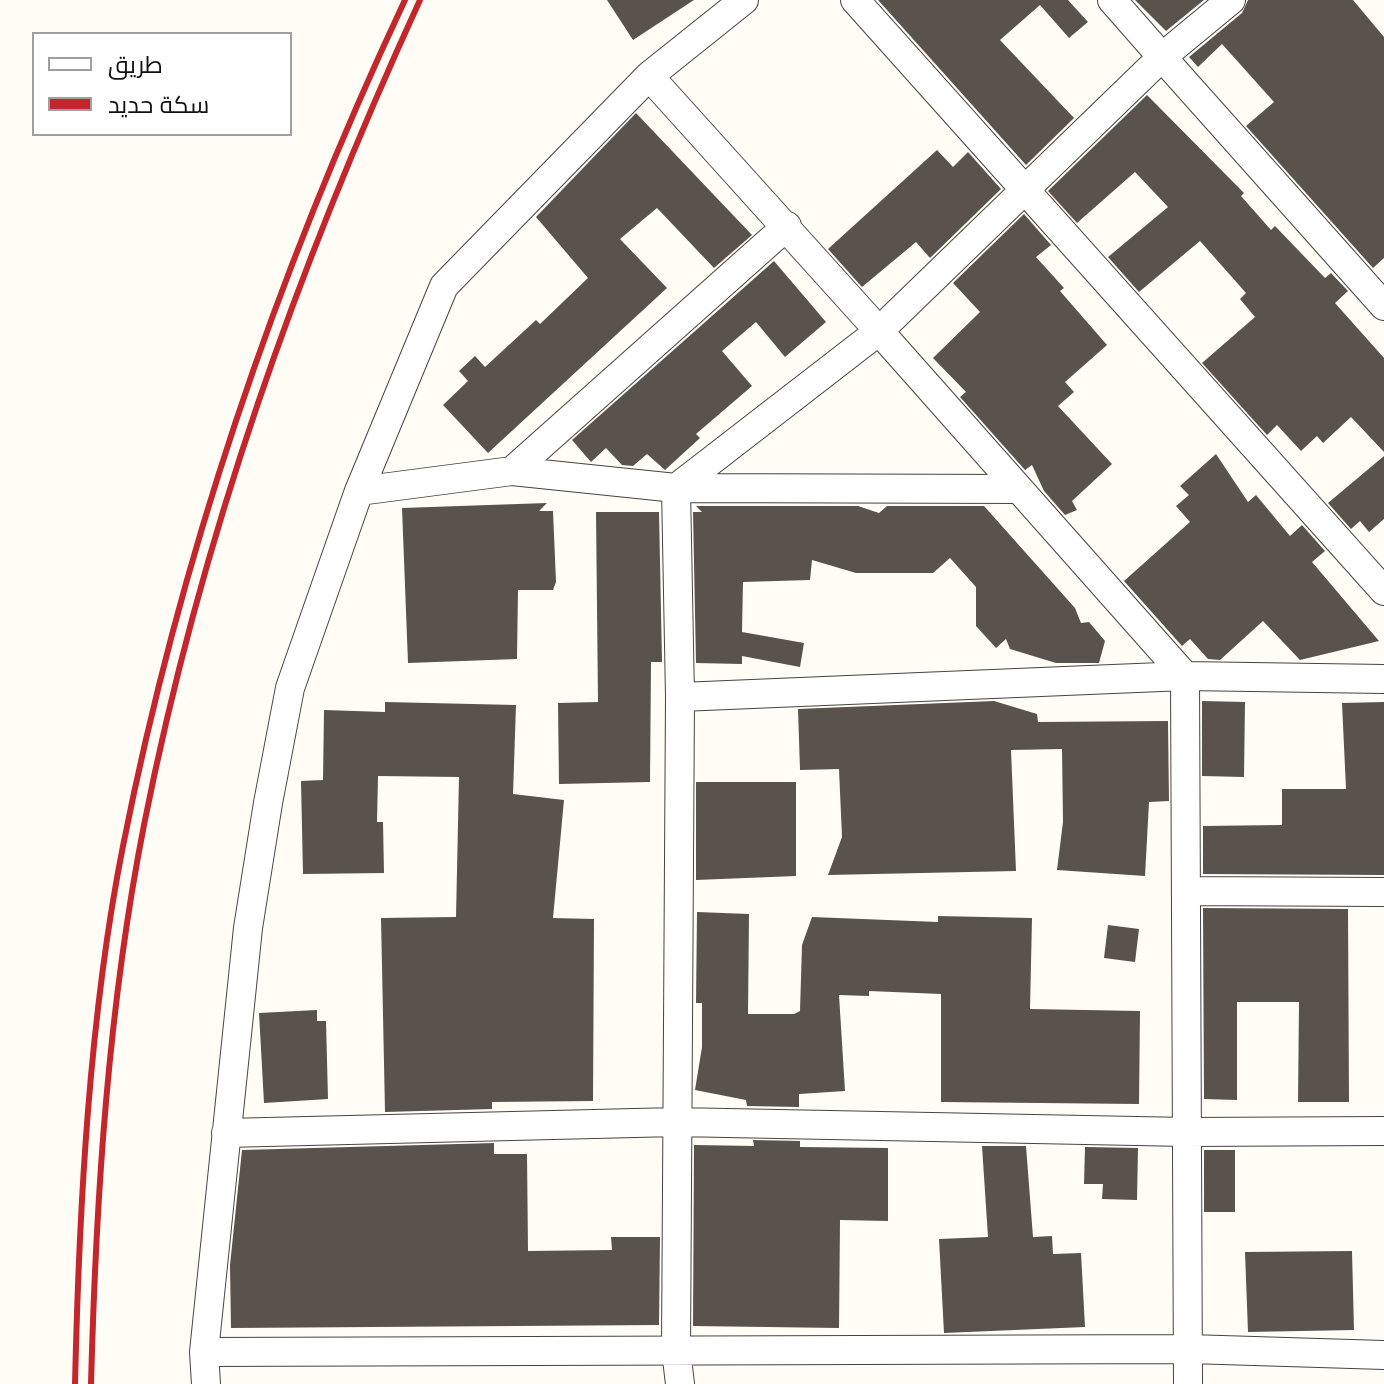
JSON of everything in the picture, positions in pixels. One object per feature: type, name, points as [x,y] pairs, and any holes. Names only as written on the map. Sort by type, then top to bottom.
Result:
[{"type":"street","points":[[206,1384],[204,1352],[248,928],[290,688],[359,491],[444,286],[649,76],[744,0]]},
{"type":"street","points":[[855,0],[1384,591]]},
{"type":"street","points":[[1112,0],[1384,306]]},
{"type":"street","points":[[676,488],[879,331],[1162,57],[1231,0]]},
{"type":"street","points":[[649,76],[787,226],[1185,676],[1188,1384]]},
{"type":"street","points":[[512,471],[787,226]]},
{"type":"street","points":[[359,491],[512,471],[676,488],[1019,489]]},
{"type":"street","points":[[676,488],[680,697],[676,1350],[680,1384]]},
{"type":"street","points":[[680,697],[1185,676],[1384,679]]},
{"type":"street","points":[[1186,891],[1384,892]]},
{"type":"street","points":[[226,1133],[676,1122],[1187,1132],[1384,1131]]},
{"type":"street","points":[[204,1352],[1189,1349],[1384,1355]]},
{"type":"building","points":[[607,0],[694,0],[633,40]]},
{"type":"building","points":[[878,0],[1068,0],[1088,22],[1069,38],[1040,5],[1000,40],[1074,118],[1026,165]]},
{"type":"building","points":[[1135,0],[1204,0],[1166,31]]},
{"type":"building","points":[[1248,0],[1353,0],[1384,37],[1384,258],[1373,268],[1246,126],[1274,102],[1222,44],[1198,67],[1189,57],[1242,13]]},
{"type":"building","points":[[1147,95],[1244,193],[1241,196],[1271,230],[1275,226],[1325,278],[1331,273],[1348,291],[1335,303],[1384,358],[1384,452],[1351,417],[1323,443],[1317,436],[1301,451],[1277,425],[1267,435],[1202,363],[1255,317],[1240,299],[1246,293],[1200,241],[1139,292],[1108,257],[1168,207],[1135,172],[1077,223],[1048,191]]},
{"type":"building","points":[[636,113],[752,235],[714,268],[657,208],[620,239],[667,288],[488,453],[443,405],[468,381],[459,371],[475,356],[485,367],[536,320],[540,324],[588,278],[536,217]]},
{"type":"building","points":[[937,150],[953,167],[968,152],[1001,189],[930,258],[916,242],[862,287],[828,249]]},
{"type":"building","points":[[1024,214],[1051,245],[1036,257],[1064,288],[1060,291],[1107,345],[1065,382],[1074,392],[1058,406],[1112,464],[1072,501],[1077,510],[1065,515],[1044,491],[1032,465],[1025,470],[960,397],[966,392],[933,358],[980,312],[953,283]]},
{"type":"building","points":[[774,261],[826,322],[785,357],[756,322],[722,351],[752,386],[696,434],[700,438],[665,470],[647,454],[633,466],[622,465],[606,448],[591,462],[572,440]]},
{"type":"building","points":[[1216,454],[1248,502],[1256,495],[1290,536],[1302,525],[1325,551],[1312,562],[1379,641],[1300,660],[1263,621],[1220,660],[1208,659],[1190,639],[1182,646],[1124,581],[1190,522],[1176,506],[1189,495],[1180,486]]},
{"type":"building","points":[[1384,456],[1384,519],[1369,532],[1360,521],[1351,529],[1328,503]]},
{"type":"building","points":[[547,503],[539,511],[553,511],[556,582],[553,590],[518,590],[517,659],[408,663],[402,508]]},
{"type":"building","points":[[696,506],[858,506],[879,513],[887,506],[984,506],[1075,608],[1081,623],[1089,622],[1105,641],[1099,663],[1056,663],[1010,649],[1006,639],[996,648],[976,626],[976,587],[950,558],[933,573],[856,573],[812,560],[810,580],[743,582],[742,632],[804,643],[800,667],[742,656],[742,664],[696,663],[693,512],[702,512]]},
{"type":"building","points":[[596,512],[659,512],[662,662],[651,662],[650,782],[559,784],[558,703],[598,702]]},
{"type":"building","points":[[994,701],[1037,714],[1038,722],[1168,721],[1169,801],[1149,802],[1145,876],[1057,870],[1063,822],[1062,749],[1011,750],[1016,871],[828,875],[842,837],[839,769],[800,770],[798,709]]},
{"type":"building","points":[[1202,701],[1245,702],[1244,777],[1202,776]]},
{"type":"building","points":[[385,702],[516,705],[513,794],[564,800],[553,918],[594,919],[593,1101],[492,1102],[492,1109],[385,1112],[381,918],[456,917],[459,777],[378,776],[377,822],[383,822],[384,873],[303,874],[301,781],[323,780],[324,710],[385,712]]},
{"type":"building","points":[[1384,702],[1384,875],[1203,874],[1203,826],[1282,825],[1282,789],[1346,789],[1342,703]]},
{"type":"building","points":[[696,782],[796,782],[796,876],[696,880]]},
{"type":"building","points":[[1203,908],[1348,909],[1349,1102],[1298,1102],[1299,1002],[1237,1002],[1237,1100],[1204,1099]]},
{"type":"building","points":[[697,912],[749,914],[748,1014],[794,1014],[800,1011],[802,945],[812,917],[938,922],[938,916],[1032,918],[1030,1009],[1140,1011],[1139,1104],[941,1102],[941,994],[869,991],[869,996],[839,995],[845,1091],[799,1094],[799,1107],[747,1106],[746,1100],[695,1090],[702,1047],[702,1003],[696,1003]]},
{"type":"building","points":[[1108,925],[1139,929],[1135,962],[1104,958]]},
{"type":"building","points":[[317,1010],[317,1021],[326,1021],[328,1099],[264,1103],[259,1013]]},
{"type":"building","points":[[753,1140],[800,1141],[800,1147],[888,1148],[888,1221],[840,1220],[839,1328],[693,1326],[694,1145],[754,1146]]},
{"type":"building","points":[[494,1143],[494,1154],[527,1154],[528,1251],[612,1250],[611,1237],[660,1237],[659,1325],[231,1328],[230,1265],[242,1150]]},
{"type":"building","points":[[982,1146],[1026,1146],[1033,1237],[1052,1236],[1053,1254],[1081,1253],[1085,1327],[944,1333],[939,1239],[988,1237]]},
{"type":"building","points":[[1085,1147],[1138,1148],[1137,1200],[1102,1199],[1103,1184],[1084,1184]]},
{"type":"building","points":[[1204,1150],[1235,1150],[1235,1212],[1204,1212]]},
{"type":"building","points":[[1352,1251],[1354,1330],[1248,1332],[1245,1252]]},
{"type":"railway","points":[[75,1384],[79,1251],[94,1045],[111,911],[147,737],[204,521],[238,414],[316,204],[405,0]]},
{"type":"railway","points":[[91,1384],[100,1174],[113,1033],[132,894],[167,718],[224,508],[258,404],[333,201],[420,0]]}]
